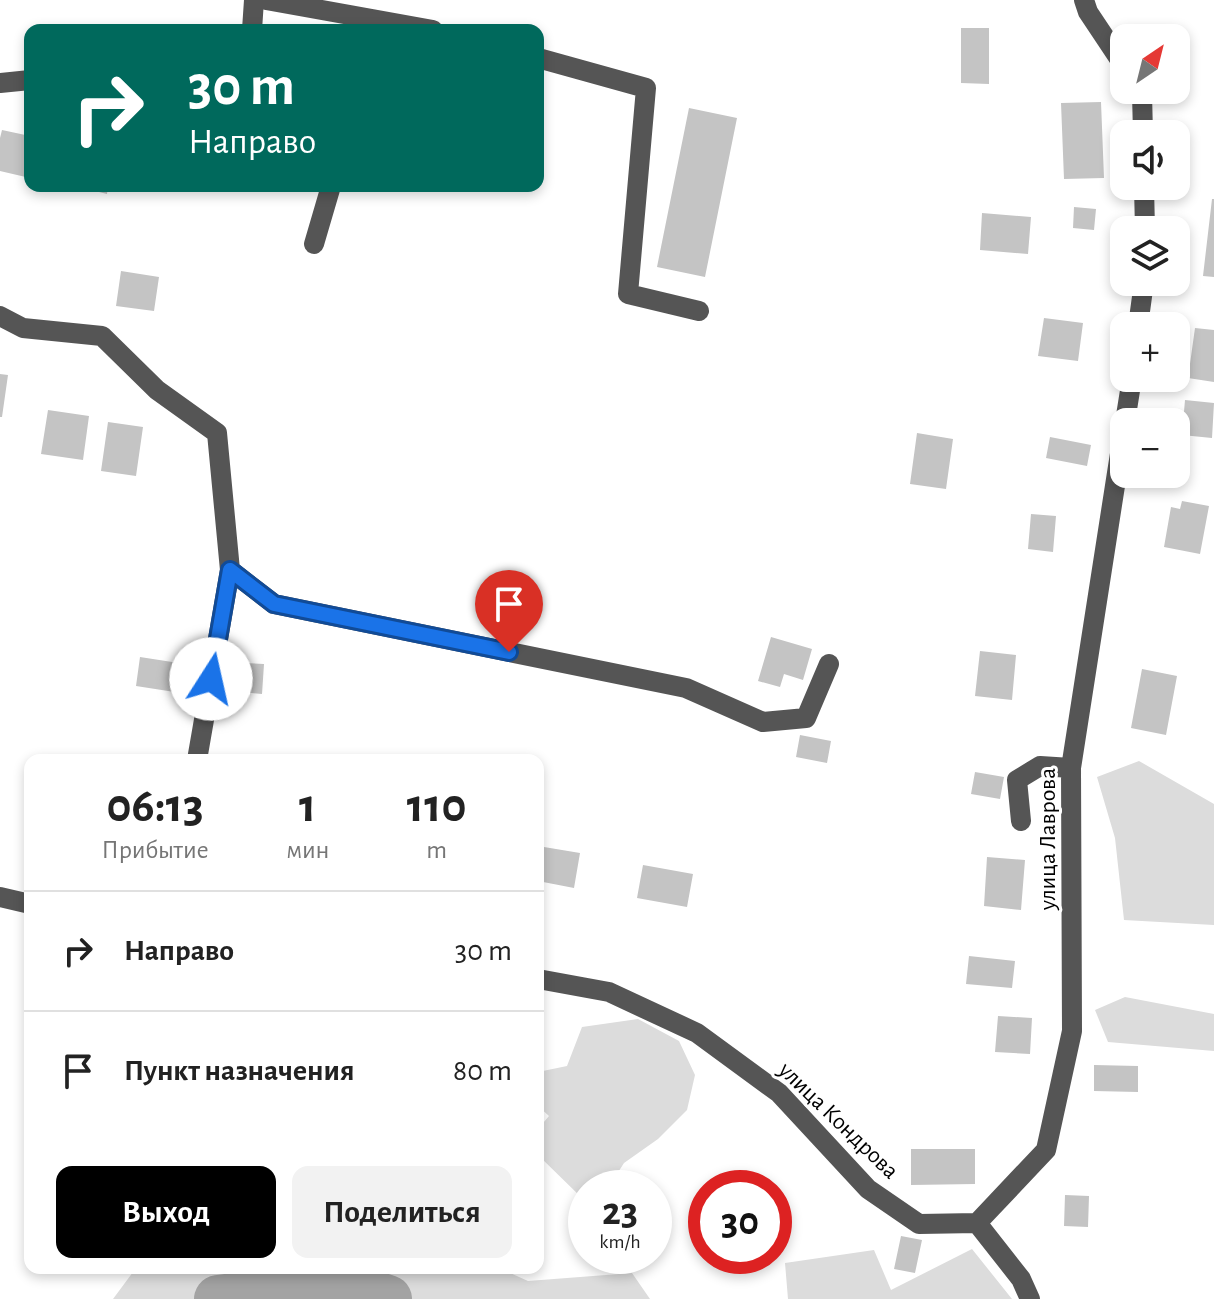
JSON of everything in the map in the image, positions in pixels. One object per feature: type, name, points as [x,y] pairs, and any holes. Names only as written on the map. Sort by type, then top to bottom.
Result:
[{"type":"street","points":[[252,24],[254,0]]},
{"type":"street","points":[[266,0],[342,22],[365,24]]},
{"type":"street","points":[[1084,0],[1088,12],[1110,45]]},
{"type":"street","points":[[544,60],[646,88],[628,294],[699,311]]},
{"type":"street","points":[[0,83],[24,81]]},
{"type":"street","points":[[314,244],[329,192]]},
{"type":"street","points":[[0,316],[23,328],[102,336],[157,390],[217,433],[230,570],[198,754]]},
{"type":"street","name":"улица Лаврова","points":[[977,1223],[1046,1150],[1072,1031],[1071,768],[1115,488]]},
{"type":"street","points":[[230,570],[274,604],[686,688],[763,722],[806,718],[829,664]]},
{"type":"street","points":[[1021,821],[1017,780],[1040,766],[1071,768]]},
{"type":"street","points":[[0,897],[24,903]]},
{"type":"street","name":"улица Кондрова","points":[[544,980],[609,992],[697,1033],[779,1093],[868,1189],[919,1224],[977,1223]]},
{"type":"street","points":[[977,1223],[1021,1279],[1030,1299]]},
{"type":"shaded area","points":[[1139,761],[1214,804],[1214,925],[1124,920],[1115,838],[1097,777]]},
{"type":"shaded area","points":[[1125,997],[1214,1014],[1214,1051],[1108,1042],[1095,1010]]},
{"type":"shaded area","points":[[638,1019],[679,1041],[695,1075],[687,1110],[658,1139],[624,1163],[620,1170],[568,1170],[568,1184],[544,1161],[544,1122],[549,1116],[544,1111],[544,1071],[567,1066],[582,1027]]},
{"type":"shaded area","points":[[972,1249],[1012,1299],[788,1299],[786,1274],[792,1274],[792,1262],[874,1250],[891,1290]]},
{"type":"shaded area","points":[[132,1274],[512,1274],[528,1281],[633,1274],[650,1299],[113,1299]]},
{"type":"building","points":[[961,28],[989,28],[989,84],[961,83]]},
{"type":"building","points":[[1101,102],[1104,178],[1064,179],[1061,103]]},
{"type":"building","points":[[689,108],[737,118],[705,277],[657,267]]},
{"type":"building","points":[[2,130],[24,135],[24,177],[0,171]]},
{"type":"building","points":[[1214,199],[1214,277],[1203,276]]},
{"type":"building","points":[[1074,207],[1096,209],[1094,230],[1073,228]]},
{"type":"building","points":[[982,213],[1031,217],[1028,254],[980,250]]},
{"type":"building","points":[[121,271],[159,277],[154,311],[116,306]]},
{"type":"building","points":[[1044,318],[1083,323],[1078,361],[1038,356]]},
{"type":"building","points":[[1195,328],[1214,330],[1214,382],[1190,378]]},
{"type":"building","points":[[0,374],[8,375],[2,417],[0,417]]},
{"type":"building","points":[[1185,400],[1214,403],[1212,438],[1190,436],[1190,408],[1184,408]]},
{"type":"building","points":[[48,410],[89,416],[83,460],[41,454]]},
{"type":"building","points":[[108,422],[143,427],[136,476],[101,471]]},
{"type":"building","points":[[917,433],[953,439],[946,489],[910,484]]},
{"type":"building","points":[[1050,437],[1091,445],[1087,466],[1046,458]]},
{"type":"building","points":[[1182,501],[1209,506],[1200,554],[1164,547],[1171,507],[1180,509]]},
{"type":"building","points":[[1031,514],[1056,516],[1053,552],[1028,549]]},
{"type":"building","points":[[771,637],[812,649],[803,680],[784,674],[780,687],[758,681]]},
{"type":"building","points":[[980,651],[1016,655],[1012,700],[975,696]]},
{"type":"building","points":[[140,657],[185,664],[181,693],[136,686]]},
{"type":"building","points":[[244,663],[264,664],[262,694],[242,692]]},
{"type":"building","points":[[1142,669],[1177,676],[1166,735],[1131,728]]},
{"type":"building","points":[[800,735],[831,741],[827,763],[796,757]]},
{"type":"building","points":[[975,772],[1004,777],[1000,799],[971,794]]},
{"type":"building","points":[[544,847],[580,853],[574,888],[544,882]]},
{"type":"building","points":[[987,857],[1025,860],[1021,910],[984,906]]},
{"type":"building","points":[[643,865],[693,874],[687,907],[637,898]]},
{"type":"building","points":[[969,956],[1015,961],[1012,988],[966,984]]},
{"type":"building","points":[[998,1016],[1032,1018],[1030,1054],[995,1052]]},
{"type":"building","points":[[1094,1065],[1138,1066],[1138,1092],[1094,1091]]},
{"type":"building","points":[[911,1149],[975,1149],[975,1184],[911,1185]]},
{"type":"building","points":[[1065,1195],[1089,1196],[1088,1227],[1064,1226]]},
{"type":"building","points":[[901,1236],[922,1240],[915,1273],[894,1269]]},
{"type":"waterway","points":[[218,1299],[340,1283],[388,1299]]},
{"type":"route","points":[[211,679],[230,570],[274,604],[509,652]]}]
